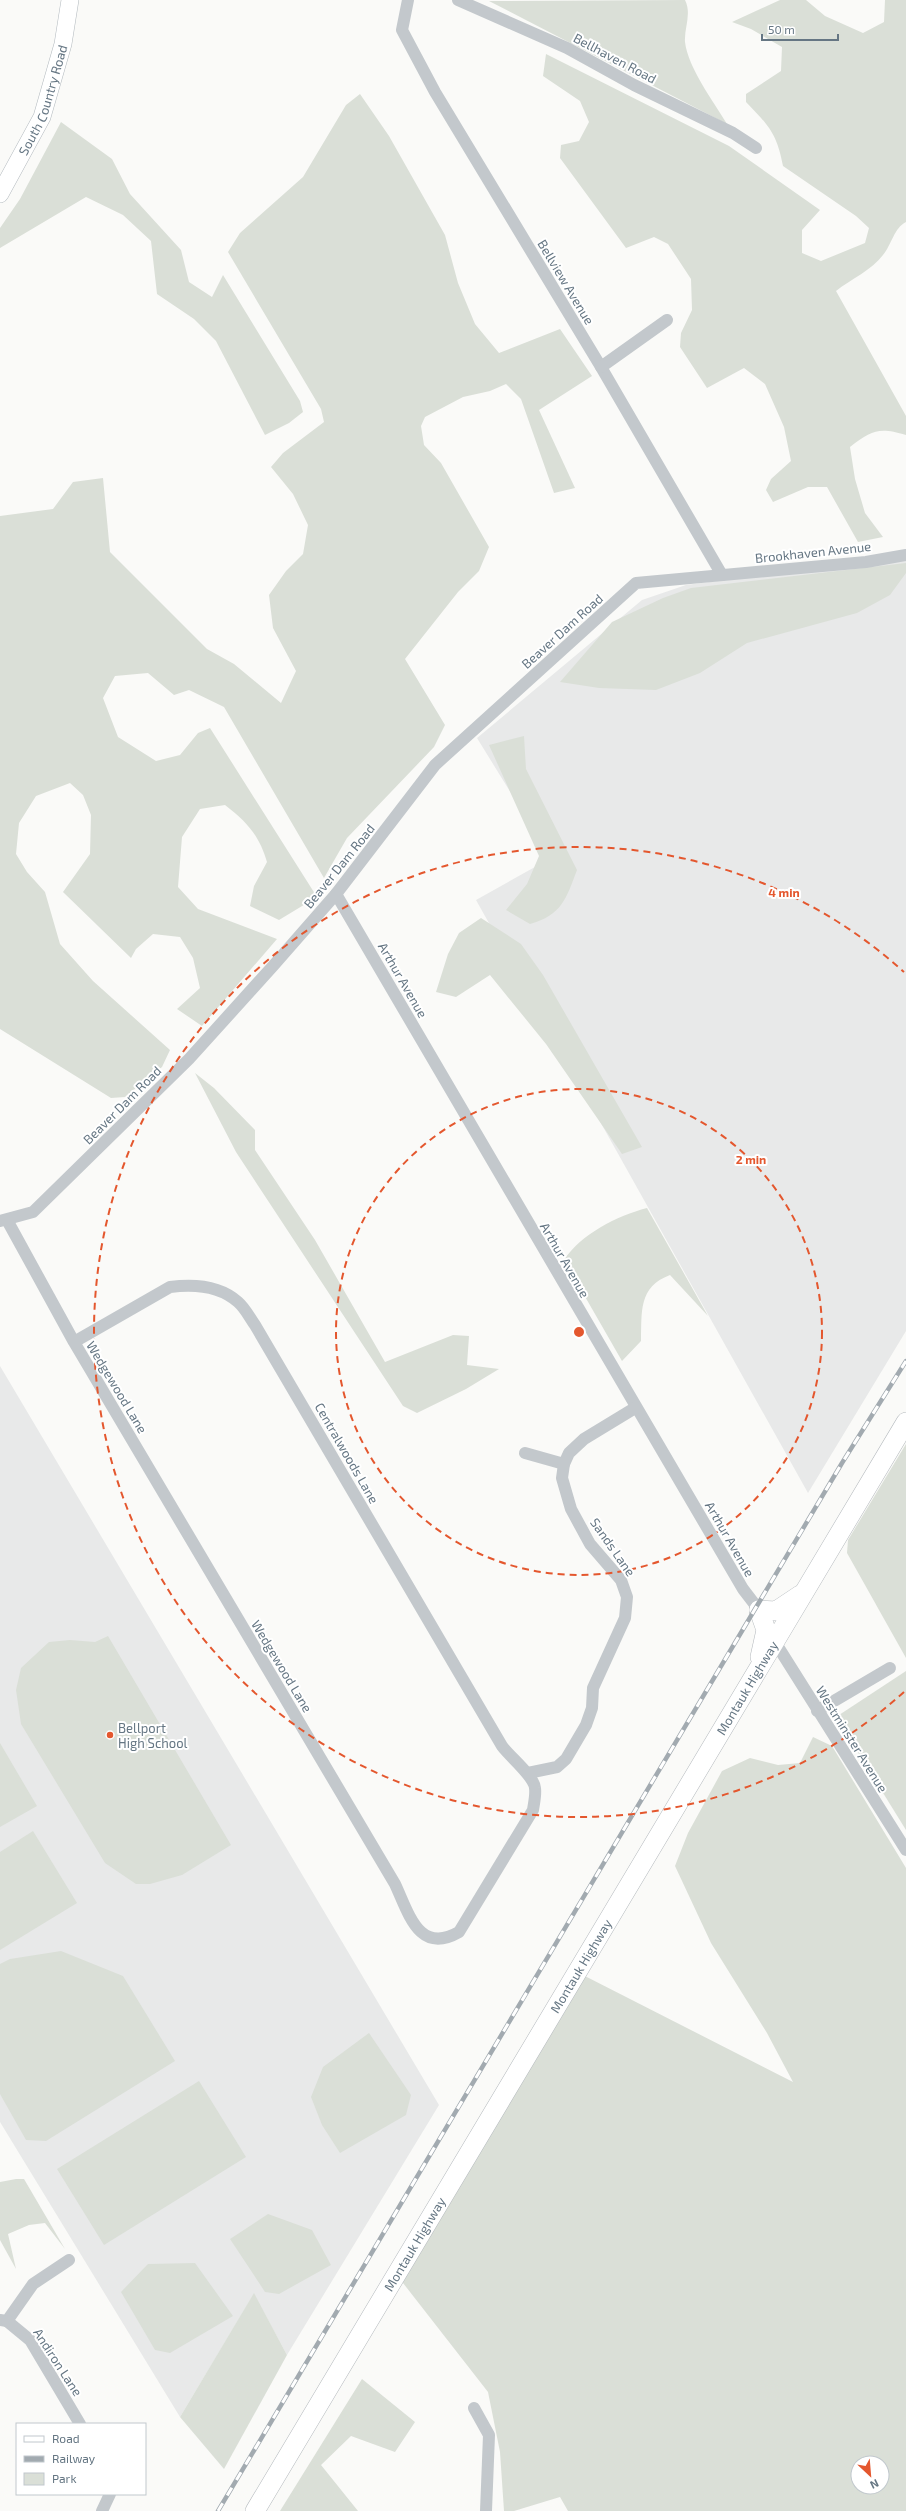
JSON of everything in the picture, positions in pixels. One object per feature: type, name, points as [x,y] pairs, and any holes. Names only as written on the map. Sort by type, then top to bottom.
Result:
[{"type":"main road","name":"South Country Road","points":[[0,194],[42,117],[63,44],[70,0]]},
{"type":"main road","name":"Montauk Highway","points":[[255,2511],[779,1637],[906,1422]]},
{"type":"main road","points":[[754,1678],[766,1635],[759,1610],[772,1612],[780,1609],[807,1589]]},
{"type":"street","name":"Bellview Avenue","points":[[408,0],[402,30],[435,92],[601,367],[722,575]]},
{"type":"street","name":"Bellhaven Road","points":[[458,0],[567,48],[634,85],[733,134],[756,148]]},
{"type":"street","points":[[601,367],[667,320]]},
{"type":"street","name":"Brookhaven Avenue","points":[[722,575],[866,562],[906,555]]},
{"type":"street","name":"Beaver Dam Road","points":[[3,1221],[33,1212],[178,1069],[336,894],[435,765],[636,583],[722,575]]},
{"type":"street","name":"Arthur Avenue","points":[[336,894],[635,1408],[743,1589],[779,1637]]},
{"type":"street","name":"Wedgewood Lane","points":[[3,1221],[395,1884],[416,1926],[425,1938],[435,1940],[446,1939],[459,1932],[533,1810],[535,1787],[528,1773]]},
{"type":"street","name":"Centralwoods Lane","points":[[74,1342],[170,1287],[187,1285],[205,1287],[223,1292],[239,1302],[255,1325],[502,1746],[514,1761],[528,1773]]},
{"type":"street","points":[[525,1453],[564,1464],[569,1453],[584,1439],[635,1408]]},
{"type":"street","name":"Sands Lane","points":[[528,1773],[551,1769],[566,1759],[586,1725],[592,1708],[593,1688],[625,1618],[627,1597],[621,1580],[590,1544],[571,1509],[562,1478],[564,1464]]},
{"type":"street","name":"Westminster Avenue","points":[[779,1637],[817,1711],[906,1850]]},
{"type":"street","points":[[817,1711],[890,1668]]},
{"type":"street","points":[[3,2320],[33,2284],[69,2260]]},
{"type":"street","name":"Andiron Lane","points":[[3,2320],[30,2340],[79,2423]]},
{"type":"street","points":[[474,2408],[489,2435],[486,2511]]},
{"type":"street","points":[[102,2511],[110,2495]]},
{"type":"shaded area","points":[[906,557],[906,1331],[808,1493],[476,900],[551,858],[477,738],[642,600],[686,585]]},
{"type":"shaded area","name":"Bellport High School","points":[[0,1366],[439,2105],[287,2355],[254,2294],[180,2417],[0,2122]]},
{"type":"green space","points":[[685,0],[688,10],[685,37],[687,52],[696,74],[727,124],[489,1]]},
{"type":"green space","points":[[780,0],[806,0],[825,16],[863,33],[884,22],[885,0],[906,0],[906,222],[899,228],[886,251],[873,265],[836,291],[906,416],[906,435],[889,431],[876,432],[864,437],[850,447],[855,479],[865,513],[883,537],[858,542],[827,487],[808,487],[773,502],[766,490],[771,479],[791,461],[784,427],[765,384],[744,368],[707,388],[680,347],[681,333],[692,310],[691,279],[668,244],[654,237],[626,248],[560,158],[561,145],[579,141],[589,122],[580,101],[543,76],[546,54],[729,146],[820,210],[802,230],[802,253],[821,261],[865,243],[869,228],[856,216],[783,166],[778,145],[770,130],[746,102],[746,94],[781,71],[782,47],[751,29],[732,22]]},
{"type":"green space","points":[[360,94],[389,136],[445,235],[458,283],[475,324],[499,353],[560,329],[592,376],[539,410],[575,488],[554,493],[521,399],[506,384],[490,391],[463,397],[425,417],[421,426],[424,445],[441,463],[489,547],[479,571],[458,592],[405,659],[445,725],[434,747],[347,838],[324,878],[224,707],[189,690],[174,695],[148,673],[115,676],[103,698],[118,737],[156,761],[180,755],[198,733],[210,728],[317,897],[279,920],[250,906],[254,886],[267,862],[260,844],[246,823],[225,805],[200,809],[182,837],[178,887],[198,909],[277,939],[202,1026],[177,1009],[200,988],[193,958],[180,937],[153,934],[136,949],[131,958],[63,892],[90,854],[91,815],[83,795],[70,783],[36,796],[19,823],[16,854],[27,872],[45,892],[60,944],[93,981],[170,1050],[162,1067],[125,1097],[111,1098],[0,1029],[0,516],[53,509],[73,482],[103,478],[110,552],[207,649],[234,664],[281,703],[296,671],[273,628],[269,595],[286,571],[303,554],[308,525],[293,494],[271,467],[283,453],[324,422],[321,409],[228,252],[240,233],[303,177],[346,105]]},
{"type":"green space","points":[[61,122],[112,159],[130,194],[181,250],[189,282],[212,297],[223,275],[300,401],[303,412],[289,423],[265,435],[216,341],[194,319],[157,294],[151,241],[123,215],[86,197],[0,248],[0,228],[20,199]]},
{"type":"green space","points":[[906,563],[906,573],[890,595],[857,613],[747,643],[700,673],[656,690],[599,688],[560,682],[612,622],[663,598],[691,588]]},
{"type":"green space","points":[[524,736],[526,769],[577,870],[566,897],[556,911],[541,920],[530,924],[506,910],[527,884],[539,856],[489,745]]},
{"type":"green space","points":[[481,918],[521,944],[543,975],[642,1147],[622,1154],[546,1044],[490,975],[456,997],[436,992],[448,954],[459,933]]},
{"type":"green space","points":[[195,1073],[214,1088],[255,1130],[255,1150],[315,1240],[385,1362],[453,1335],[469,1336],[467,1365],[499,1369],[466,1389],[417,1413],[403,1406],[236,1152]]},
{"type":"green space","points":[[647,1208],[708,1316],[670,1275],[660,1280],[652,1286],[644,1302],[641,1320],[641,1341],[622,1361],[564,1260],[580,1242],[601,1227],[636,1211]]},
{"type":"green space","points":[[906,1444],[906,1658],[847,1553],[848,1540]]},
{"type":"green space","points":[[108,1636],[231,1845],[182,1875],[150,1884],[136,1884],[105,1863],[21,1724],[16,1690],[21,1668],[49,1642],[70,1640],[95,1642]]},
{"type":"green space","points":[[906,1671],[906,1830],[836,1717]]},
{"type":"green space","points":[[813,1737],[832,1746],[906,1868],[906,2511],[568,2511],[560,2497],[514,2511],[504,2511],[500,2452],[488,2392],[396,2274],[577,1972],[793,2082],[767,2033],[711,1943],[675,1866],[688,1833],[722,1771],[750,1758],[778,1765],[800,1763]]},
{"type":"green space","points":[[0,1743],[37,1806],[0,1827]]},
{"type":"green space","points":[[33,1831],[77,1903],[0,1950],[0,1852]]},
{"type":"green space","points":[[61,1951],[123,1976],[175,2061],[46,2141],[26,2140],[0,2094],[0,1964],[10,1959]]},
{"type":"green space","points":[[369,2033],[411,2095],[406,2115],[340,2153],[322,2125],[311,2097],[323,2067]]},
{"type":"green space","points":[[199,2081],[246,2157],[104,2245],[57,2169]]},
{"type":"green space","points":[[24,2179],[65,2249],[45,2223],[29,2225],[8,2234],[16,2269],[0,2240],[0,2182]]},
{"type":"green space","points":[[268,2214],[312,2230],[331,2265],[279,2294],[265,2292],[230,2239]]},
{"type":"green space","points":[[195,2263],[233,2316],[170,2353],[155,2350],[121,2292],[148,2264]]},
{"type":"green space","points":[[254,2293],[287,2355],[224,2469],[180,2417]]},
{"type":"green space","points":[[362,2379],[415,2422],[395,2452],[351,2436],[321,2465],[358,2511],[280,2511]]},
{"type":"railway","points":[[218,2511],[842,1463],[906,1361]]},
{"type":"place","name":"Bellport High School","points":[[110,1735]]}]
